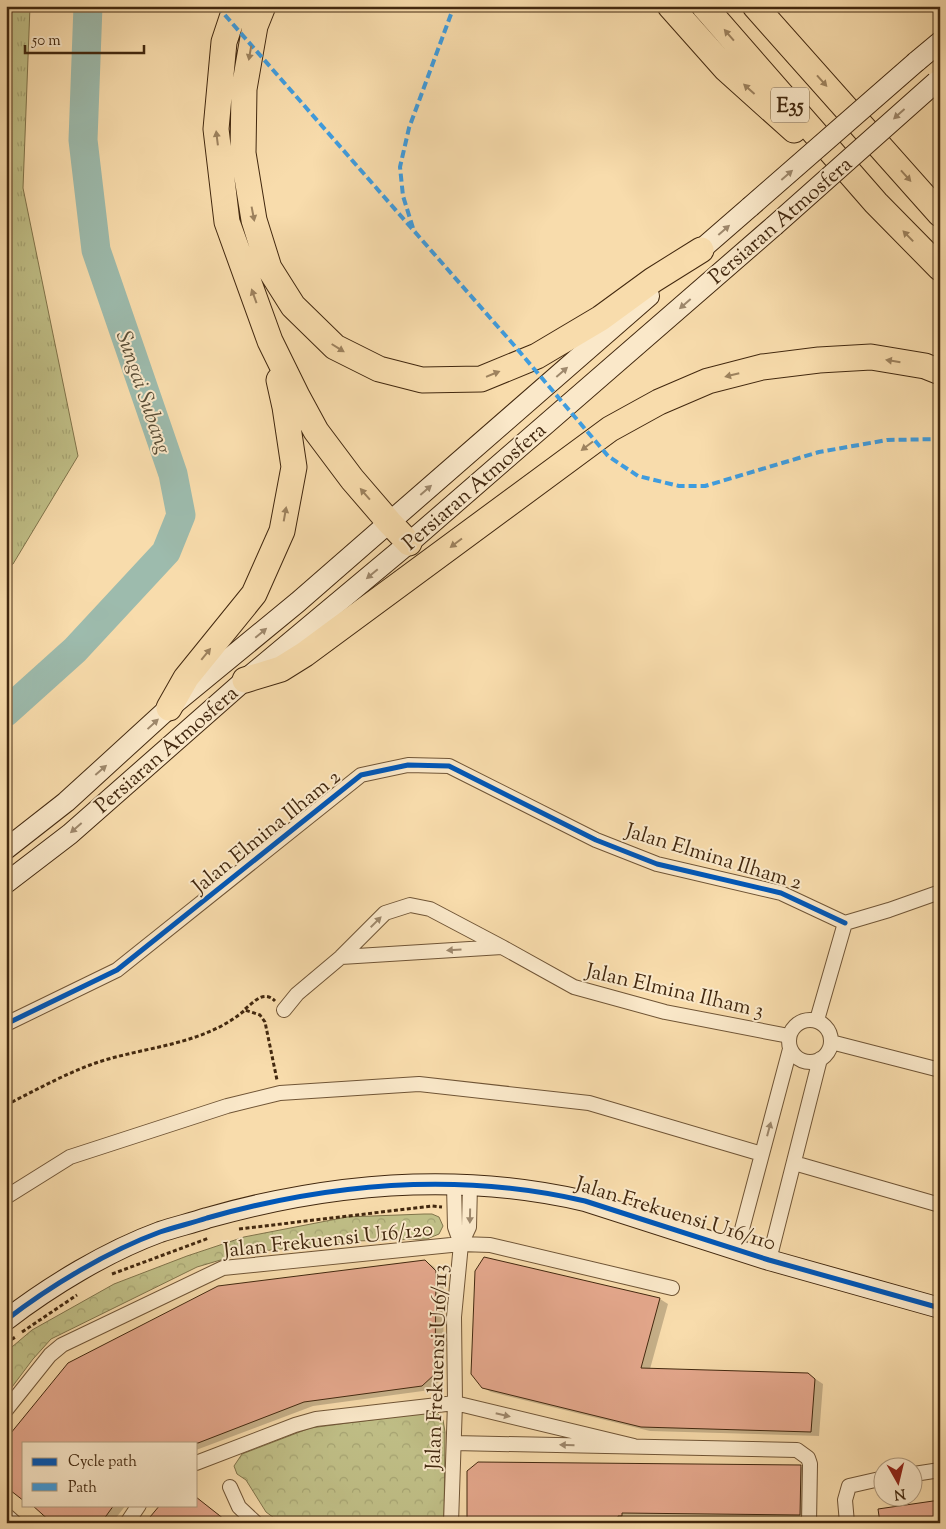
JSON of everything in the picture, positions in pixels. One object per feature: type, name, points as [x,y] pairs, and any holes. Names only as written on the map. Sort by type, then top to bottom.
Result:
[{"type":"highway","points":[[170,708],[186,678],[254,594],[282,531],[294,467],[286,406],[270,342],[227,222],[216,128],[224,42],[236,6]]},
{"type":"highway","points":[[263,6],[255,26],[244,89],[243,153],[254,220],[269,268],[293,306],[335,347],[378,369],[422,380],[481,379],[537,356],[600,318],[653,280],[701,250]]},
{"type":"highway","points":[[670,6],[726,69],[876,203]]},
{"type":"highway","name":"E35","points":[[704,6],[876,203],[940,268]]},
{"type":"highway","name":"E35","points":[[755,6],[940,214]]},
{"type":"highway","points":[[270,342],[316,430],[352,479],[409,542]]},
{"type":"highway","points":[[245,680],[281,669],[306,654],[610,429],[659,402],[708,381],[762,367],[819,360],[871,357],[925,366],[940,372]]},
{"type":"main road","name":"Persiaran Atmosfera","points":[[6,849],[66,802],[170,708],[298,602],[940,42]]},
{"type":"main road","name":"Persiaran Atmosfera","points":[[6,883],[70,834],[245,680],[409,542],[774,226],[938,80]]},
{"type":"main road","name":"Jalan Frekuensi U16/110","points":[[6,1320],[88,1265],[160,1232],[285,1198],[376,1186],[462,1185],[514,1188],[577,1199],[737,1248],[769,1260],[940,1308]]},
{"type":"street","name":"Jalan Elmina Ilham 2","points":[[6,1024],[117,970],[362,775],[408,765],[449,766],[596,840],[658,864],[781,893],[845,923]]},
{"type":"street","points":[[817,1020],[845,923],[940,892]]},
{"type":"street","name":"Jalan Elmina Ilham 3","points":[[284,1010],[297,994],[341,957],[385,913],[410,905],[430,909],[574,987],[790,1043]]},
{"type":"street","points":[[341,957],[502,947]]},
{"type":"street","points":[[737,1248],[792,1029],[802,1020],[817,1020],[828,1029],[831,1035],[830,1049],[820,1059],[769,1260]]},
{"type":"street","points":[[831,1042],[940,1070]]},
{"type":"street","points":[[790,1043],[800,1060],[807,1062],[820,1059]]},
{"type":"street","points":[[6,1197],[70,1157],[227,1106],[280,1093],[419,1084],[589,1104],[762,1154]]},
{"type":"street","points":[[794,1163],[940,1205]]},
{"type":"street","points":[[461,1244],[455,1227],[455,1207],[462,1185]]},
{"type":"street","name":"Jalan Frekuensi U16/113","points":[[451,1523],[455,1403],[454,1317],[461,1244],[469,1227],[462,1185]]},
{"type":"street","name":"Jalan Frekuensi U16/120","points":[[6,1410],[50,1355],[62,1345],[223,1268],[461,1244],[490,1245],[672,1288]]},
{"type":"street","points":[[198,1462],[316,1418],[455,1403],[634,1446]]},
{"type":"street","points":[[454,1442],[797,1450],[808,1458],[810,1464],[809,1523]]},
{"type":"street","points":[[924,1472],[940,1470]]},
{"type":"street","points":[[847,1523],[846,1500],[849,1486],[874,1480]]},
{"type":"street","points":[[230,1487],[239,1507],[256,1523]]},
{"type":"street","points":[[126,1523],[138,1506]]},
{"type":"street","points":[[6,1515],[15,1523]]},
{"type":"path","points":[[6,1105],[91,1065],[200,1036],[234,1019],[258,999],[267,996],[284,1010]]},
{"type":"path","points":[[245,1010],[260,1016],[265,1022],[280,1093]]},
{"type":"path","points":[[237,1230],[432,1206],[455,1207]]},
{"type":"path","points":[[109,1276],[218,1234]]},
{"type":"path","points":[[6,1343],[84,1290]]},
{"type":"green space","points":[[6,6],[30,6],[23,188],[78,456],[13,564],[6,567]]},
{"type":"green space","points":[[432,1214],[439,1217],[443,1226],[439,1234],[427,1239],[354,1241],[244,1253],[197,1267],[51,1339],[33,1359],[6,1395],[6,1352],[32,1330],[114,1284],[187,1256],[244,1237],[347,1217]]},
{"type":"green space","points":[[431,1412],[438,1414],[443,1420],[445,1432],[444,1523],[281,1523],[266,1512],[246,1480],[237,1474],[234,1466],[242,1454],[310,1428]]},
{"type":"building","points":[[484,1257],[660,1298],[641,1368],[808,1373],[815,1379],[811,1432],[641,1427],[482,1388],[471,1374],[475,1271]]},
{"type":"building","points":[[425,1260],[436,1271],[435,1374],[422,1386],[304,1402],[198,1443],[22,1442],[22,1499],[6,1487],[6,1439],[68,1363],[218,1286]]},
{"type":"building","points":[[478,1462],[801,1465],[800,1515],[622,1513],[622,1516],[618,1516],[618,1523],[467,1523],[467,1471]]},
{"type":"building","points":[[198,1499],[229,1523],[145,1523],[159,1506],[198,1506]]},
{"type":"building","points":[[940,1500],[940,1523],[880,1523],[878,1509],[899,1506],[924,1506],[924,1502]]},
{"type":"building","points":[[33,1506],[113,1506],[101,1523],[52,1523]]},
{"type":"waterway","name":"Sungai Subang","points":[[6,712],[75,650],[166,552],[181,515],[173,474],[96,250],[83,140],[88,6]]},
{"type":"marked path","points":[[217,6],[513,344],[608,456],[638,476],[679,486],[705,486],[819,452],[887,440],[940,439]]},
{"type":"marked path","points":[[413,228],[403,196],[400,167],[409,128],[454,6]]},
{"type":"cycle path","points":[[6,1024],[117,970],[361,775],[408,765],[449,766],[596,840],[657,864],[781,893],[845,923]]},
{"type":"cycle path","points":[[6,1320],[80,1270],[120,1249],[166,1230],[253,1206],[300,1196],[395,1186],[443,1184],[490,1186],[538,1192],[585,1201],[769,1260],[940,1308]]}]
